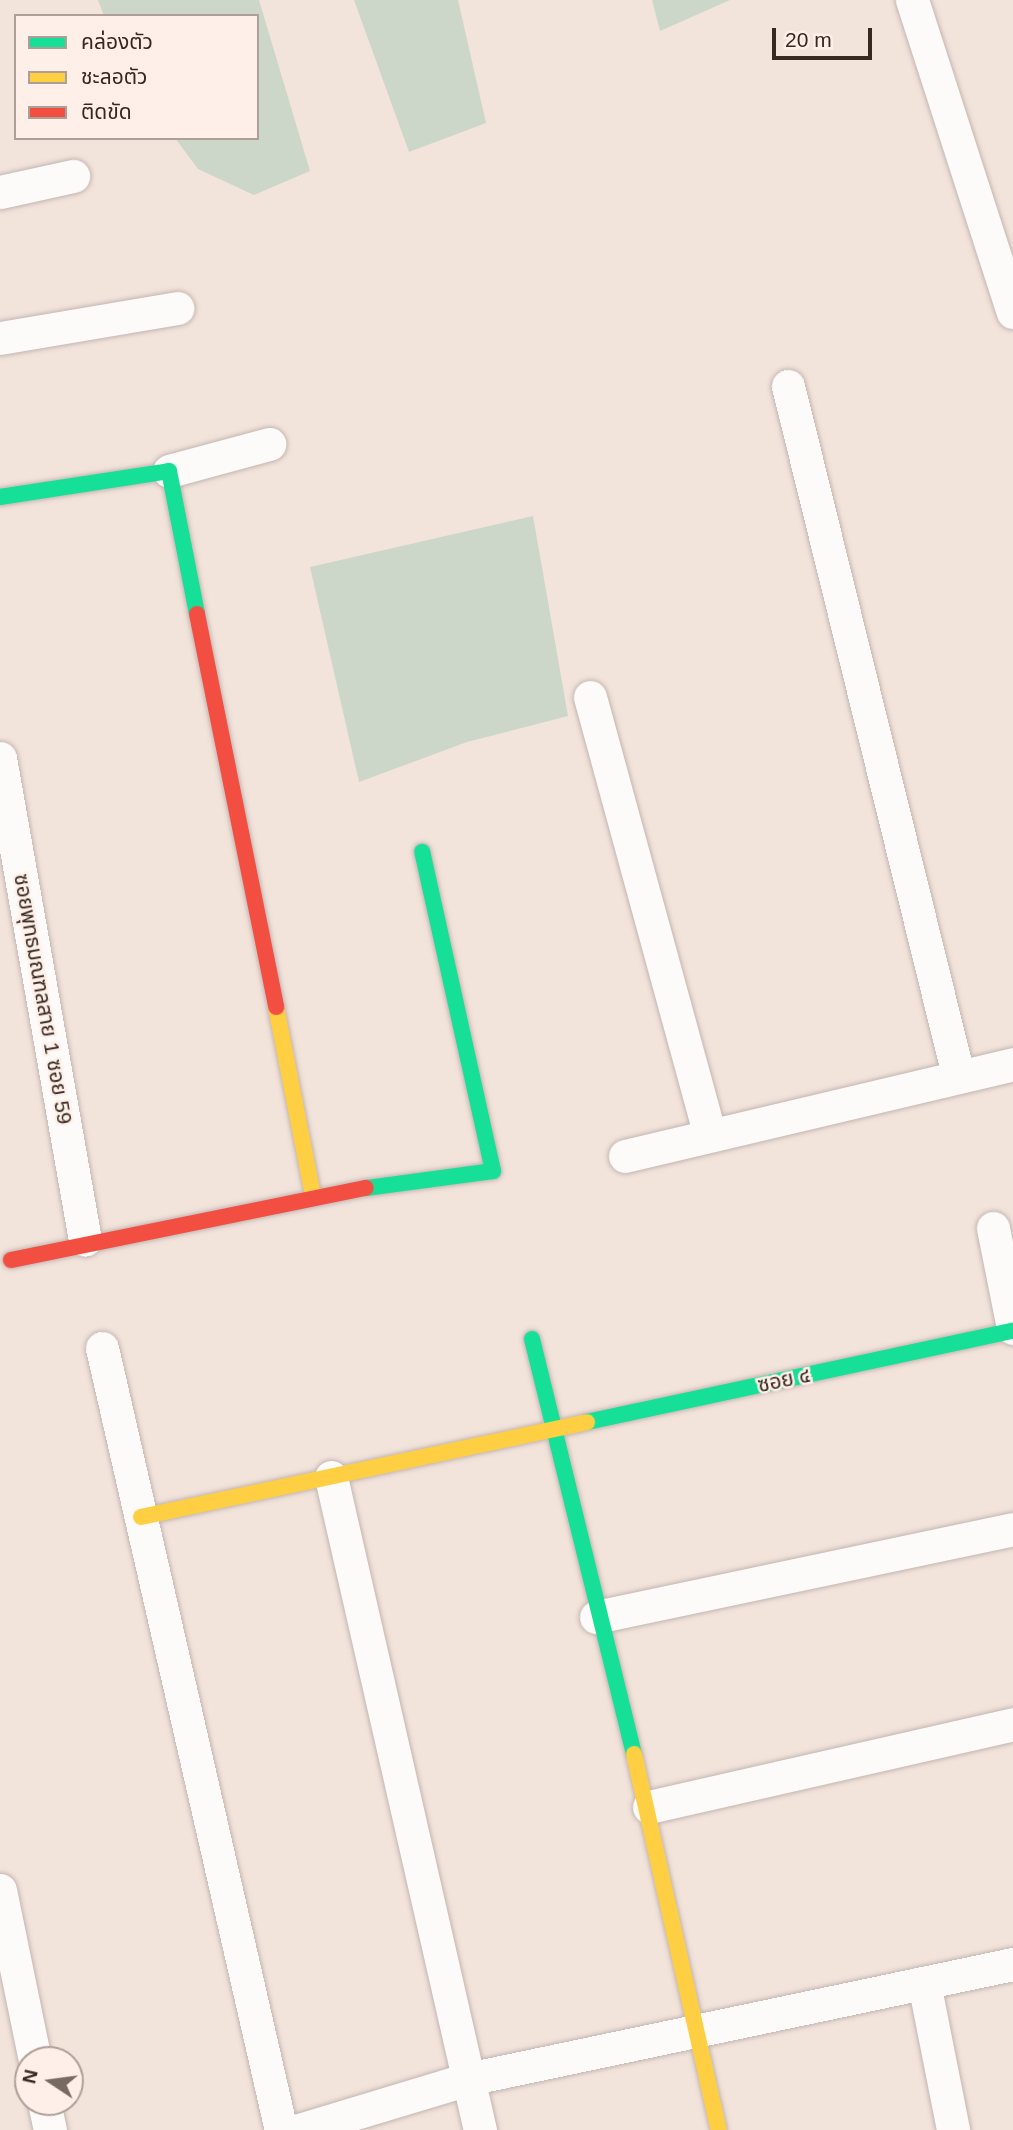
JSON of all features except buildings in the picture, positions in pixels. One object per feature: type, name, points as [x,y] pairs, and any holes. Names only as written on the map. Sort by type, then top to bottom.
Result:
[{"type":"street","points":[[912,0],[1013,312]]},
{"type":"street","points":[[0,192],[73,176]]},
{"type":"street","points":[[0,338],[177,308]]},
{"type":"street","points":[[788,386],[958,1075]]},
{"type":"street","points":[[0,496],[169,471],[269,444]]},
{"type":"street","points":[[169,471],[313,1195]]},
{"type":"street","points":[[590,697],[710,1135]]},
{"type":"street","name":"ซอยพุทธมณฑลสาย 1 ซอย 59","points":[[0,758],[85,1240]]},
{"type":"street","points":[[11,1260],[85,1240],[313,1195],[493,1171],[422,852]]},
{"type":"street","points":[[625,1156],[1013,1064]]},
{"type":"street","points":[[993,1228],[1013,1329]]},
{"type":"street","name":"ซอย ๔","points":[[141,1517],[1013,1329]]},
{"type":"street","points":[[532,1339],[555,1429],[596,1617],[649,1807],[719,2130]]},
{"type":"street","points":[[102,1348],[281,2130]]},
{"type":"street","points":[[331,1477],[480,2130]]},
{"type":"street","points":[[596,1617],[1013,1529]]},
{"type":"street","points":[[649,1807],[1013,1724]]},
{"type":"street","points":[[0,1890],[10,1993],[30,2046]]},
{"type":"street","points":[[299,2130],[468,2079],[1013,1964]]},
{"type":"street","points":[[924,1983],[953,2130]]},
{"type":"green space","points":[[98,0],[259,0],[310,171],[254,195],[198,169],[176,140],[259,140],[259,14],[103,14]]},
{"type":"green space","points":[[354,0],[458,0],[486,123],[409,152]]},
{"type":"green space","points":[[652,0],[730,0],[660,31]]},
{"type":"green space","points":[[533,516],[568,716],[467,742],[359,782],[310,567]]},
{"type":"traffic: fast","points":[[0,497],[169,471],[197,614]]},
{"type":"traffic: fast","points":[[366,1188],[493,1171],[422,852]]},
{"type":"traffic: fast","points":[[587,1422],[1013,1331]]},
{"type":"traffic: fast","points":[[532,1339],[634,1754]]},
{"type":"traffic: slow","points":[[276,1007],[313,1195]]},
{"type":"traffic: slow","points":[[141,1517],[587,1422]]},
{"type":"traffic: slow","points":[[634,1754],[719,2130]]},
{"type":"traffic: jam","points":[[197,614],[276,1007]]},
{"type":"traffic: jam","points":[[11,1260],[366,1188]]}]
